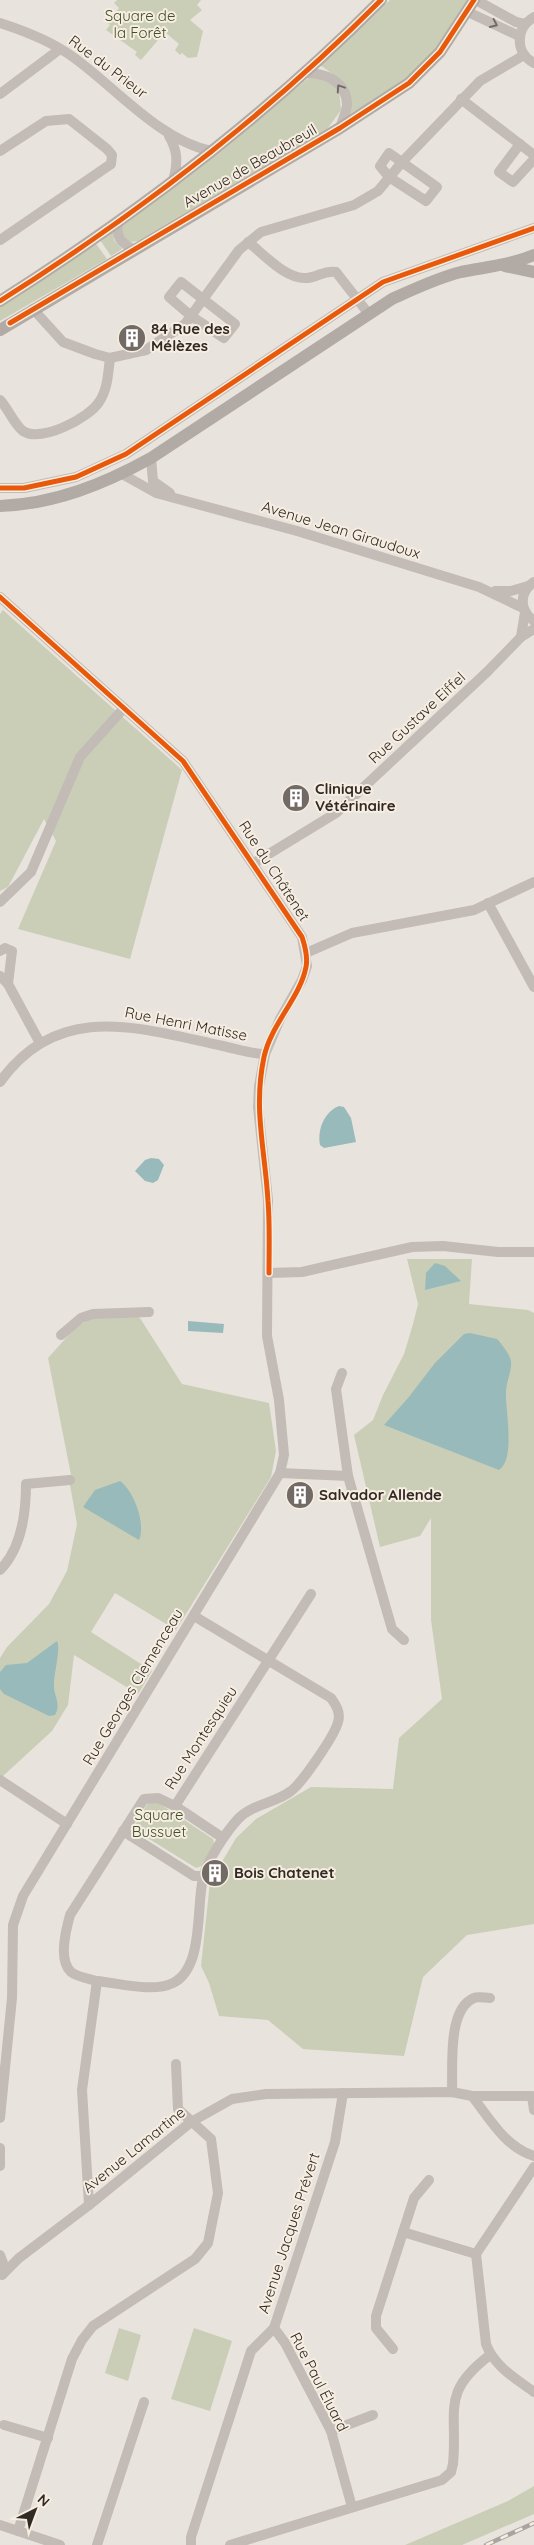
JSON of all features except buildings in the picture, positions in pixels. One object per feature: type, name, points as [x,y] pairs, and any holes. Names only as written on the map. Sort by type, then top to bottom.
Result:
[{"type":"main road","name":"Avenue de Beaubreuil","points":[[0,301],[50,269],[174,181],[303,73],[381,0]]},
{"type":"main road","name":"Avenue de Beaubreuil","points":[[0,330],[133,249],[340,128],[409,83],[440,52],[475,0]]},
{"type":"main road","points":[[0,506],[16,505],[78,493],[122,474],[151,458],[368,313],[419,286],[460,273],[502,266],[534,255]]},
{"type":"main road","points":[[502,266],[534,272]]},
{"type":"street","points":[[475,0],[516,22],[530,21]]},
{"type":"street","points":[[468,12],[519,36]]},
{"type":"street","points":[[519,36],[530,21]]},
{"type":"street","name":"Rue du Prieur","points":[[0,23],[43,39],[60,49],[182,142],[211,151]]},
{"type":"street","points":[[519,36],[524,55],[534,63]]},
{"type":"street","points":[[0,94],[60,49]]},
{"type":"street","points":[[33,309],[63,342],[110,358],[146,350],[186,324],[239,250],[248,242],[261,232],[354,205],[378,192],[403,161],[480,81],[524,55]]},
{"type":"street","name":"Avenue de Beaubreuil","points":[[303,73],[331,77],[342,88],[347,105],[340,128]]},
{"type":"street","points":[[461,99],[520,144],[534,157],[513,182],[499,172],[520,144]]},
{"type":"street","points":[[0,151],[46,121],[69,119],[107,148],[112,156],[111,164],[0,240]]},
{"type":"street","name":"Rue du Prieur","points":[[166,130],[176,147],[177,159],[174,181]]},
{"type":"street","points":[[389,153],[403,161],[437,187],[426,201],[389,177],[380,166],[389,153]]},
{"type":"street","points":[[118,221],[117,233],[120,242],[133,249]]},
{"type":"street","points":[[0,488],[24,488],[76,477],[126,454],[165,430],[192,408],[383,282],[534,228]]},
{"type":"street","points":[[248,242],[294,278],[312,278],[320,273],[336,272],[368,313]]},
{"type":"street","points":[[181,282],[204,298],[235,324],[224,338],[191,316],[169,297],[181,282]]},
{"type":"street","points":[[2,405],[24,431],[36,434],[64,427],[86,416],[99,403],[107,384],[110,358]]},
{"type":"street","name":"Avenue Jean Giraudoux","points":[[151,458],[153,481],[161,489],[182,499]]},
{"type":"street","name":"Avenue Jean Giraudoux","points":[[122,474],[156,493],[297,531],[491,591],[524,610],[534,621]]},
{"type":"street","points":[[521,637],[524,610],[523,596],[531,584]]},
{"type":"street","name":"Avenue Jean Giraudoux","points":[[491,591],[511,591],[531,584]]},
{"type":"street","name":"Rue du Châtenet","points":[[0,597],[184,761],[302,937],[307,966],[302,980],[280,1018],[265,1054],[259,1086],[258,1107],[268,1200],[269,1273]]},
{"type":"street","name":"Rue Gustave Eiffel","points":[[254,864],[336,813],[487,672],[521,637],[534,629]]},
{"type":"street","points":[[0,902],[31,872],[80,757],[124,708]]},
{"type":"street","points":[[306,953],[352,933],[474,910],[534,882]]},
{"type":"street","points":[[488,904],[534,987]]},
{"type":"street","points":[[0,951],[5,948],[12,951],[8,984]]},
{"type":"street","points":[[0,976],[8,984],[40,1043]]},
{"type":"street","name":"Rue Henri Matisse","points":[[0,1082],[10,1067],[40,1043],[78,1027],[129,1027],[265,1054]]},
{"type":"street","points":[[269,1273],[302,1272],[412,1247],[443,1246],[498,1252],[534,1252]]},
{"type":"street","name":"Rue Georges Clemenceau","points":[[0,2118],[12,1998],[13,1925],[23,1896],[280,1473],[284,1455],[279,1400],[267,1336],[269,1273]]},
{"type":"street","points":[[61,1335],[81,1318],[93,1314],[150,1312]]},
{"type":"street","points":[[342,1373],[336,1388],[348,1476],[392,1629],[404,1640]]},
{"type":"street","points":[[280,1473],[348,1476]]},
{"type":"street","points":[[0,1570],[19,1534],[26,1512],[26,1484],[70,1480]]},
{"type":"street","name":"Rue Montesquieu","points":[[97,1981],[72,1973],[64,1962],[66,1928],[70,1915],[144,1799],[158,1798],[175,1806],[311,1594]]},
{"type":"street","points":[[89,2205],[82,2090],[97,1981],[154,1987],[172,1983],[186,1973],[193,1956],[204,1876],[223,1838],[239,1818],[290,1792],[303,1781],[338,1722],[338,1708],[331,1698],[194,1616]]},
{"type":"street","points":[[0,1780],[67,1824]]},
{"type":"street","points":[[175,1806],[223,1838]]},
{"type":"street","points":[[123,1832],[194,1876],[204,1876]]},
{"type":"street","points":[[452,2092],[455,2024],[463,2006],[475,1997],[490,1998]]},
{"type":"street","points":[[18,2531],[72,2358],[82,2340],[93,2326],[195,2259],[208,2243],[218,2193],[211,2140],[178,2109],[176,2064]]},
{"type":"street","name":"Avenue Lamartine","points":[[1,2276],[19,2258],[89,2205],[191,2122],[232,2099],[266,2094],[452,2092],[472,2096],[533,2094]]},
{"type":"street","name":"Avenue Jacques Prévert","points":[[192,2545],[192,2538],[251,2351],[274,2328],[335,2142],[343,2093]]},
{"type":"street","points":[[533,2094],[534,2110]]},
{"type":"street","points":[[472,2096],[507,2141],[524,2153],[534,2156]]},
{"type":"street","points":[[0,2148],[0,2166]]},
{"type":"street","points":[[534,2167],[476,2254],[486,2344],[490,2355],[498,2364],[534,2392]]},
{"type":"street","points":[[393,2349],[376,2328],[376,2316],[414,2198],[429,2180]]},
{"type":"street","points":[[403,2232],[476,2254]]},
{"type":"street","points":[[1,2276],[1,2256],[19,2258]]},
{"type":"street","name":"Rue Paul Éluard","points":[[274,2328],[285,2343],[331,2431],[352,2508]]},
{"type":"street","points":[[230,2545],[442,2480],[451,2472],[454,2455],[453,2402],[456,2390],[474,2366],[490,2355]]},
{"type":"street","points":[[98,2545],[144,2402]]},
{"type":"street","points":[[331,2431],[373,2415]]},
{"type":"street","points":[[4,2425],[48,2438]]},
{"type":"street","points":[[0,2525],[60,2545]]},
{"type":"green space","name":"Square de la Forêt","points":[[117,0],[201,0],[197,5],[202,10],[190,20],[203,31],[197,57],[188,58],[182,53],[180,55],[175,50],[179,44],[165,32],[141,60],[135,55],[137,52],[106,30],[110,25],[107,22],[119,8],[114,3]]},
{"type":"green space","points":[[390,0],[467,0],[442,40],[424,62],[393,88],[347,116],[338,78],[320,65]]},
{"type":"green space","points":[[310,77],[327,80],[339,90],[341,110],[328,128],[138,241],[130,242],[124,240],[120,229],[124,223],[178,183]]},
{"type":"green space","points":[[113,231],[114,240],[122,249],[111,256],[100,240]]},
{"type":"green space","points":[[94,241],[107,259],[0,321],[0,304]]},
{"type":"green space","points":[[3,610],[182,770],[130,959],[18,929],[56,841],[44,819],[8,887],[0,891],[0,614]]},
{"type":"green space","points":[[407,1259],[472,1259],[469,1304],[528,1310],[534,1313],[534,1924],[467,1935],[423,1977],[404,2056],[303,2049],[268,2020],[219,2016],[209,1983],[201,1966],[210,1882],[236,1838],[256,1819],[311,1787],[393,1789],[399,1738],[442,1699],[431,1620],[431,1518],[420,1536],[380,1547],[354,1435],[373,1420],[383,1395],[404,1354],[418,1304]]},
{"type":"green space","points":[[138,1315],[182,1384],[269,1403],[276,1451],[271,1477],[176,1630],[115,1593],[91,1632],[152,1671],[138,1694],[74,1655],[68,1705],[52,1731],[2,1777],[0,1775],[0,1658],[7,1647],[49,1604],[67,1571],[77,1524],[70,1485],[71,1475],[48,1358],[75,1328],[90,1319]]},
{"type":"green space","name":"Square Bussuet","points":[[157,1802],[213,1839],[215,1847],[202,1866],[196,1868],[138,1832],[135,1825],[148,1803]]},
{"type":"green space","points":[[119,2328],[141,2335],[128,2381],[105,2373]]},
{"type":"green space","points":[[194,2328],[232,2341],[210,2411],[171,2399]]},
{"type":"green space","points":[[534,2486],[534,2514],[462,2545],[405,2545],[508,2501]]},
{"type":"water","points":[[339,1106],[344,1107],[351,1118],[356,1142],[324,1148],[320,1145],[319,1139],[323,1122],[329,1113]]},
{"type":"water","points":[[151,1158],[159,1159],[164,1165],[158,1180],[153,1183],[145,1181],[135,1171],[145,1160]]},
{"type":"water","points":[[435,1263],[445,1266],[461,1281],[425,1290],[426,1273]]},
{"type":"water","points":[[188,1321],[224,1324],[223,1333],[188,1331]]},
{"type":"water","points":[[470,1333],[497,1339],[506,1350],[511,1361],[506,1392],[507,1456],[499,1470],[384,1425],[435,1363],[464,1334]]},
{"type":"water","points":[[120,1481],[130,1492],[140,1517],[141,1533],[139,1540],[83,1507],[95,1490]]},
{"type":"water","points":[[57,1641],[58,1650],[54,1688],[58,1707],[55,1715],[49,1716],[4,1694],[0,1689],[0,1672],[6,1665],[27,1663]]},
{"type":"railway","points":[[486,2545],[534,2523]]},
{"type":"cycle path","points":[[0,301],[101,234],[199,161],[292,83],[381,0]]},
{"type":"cycle path","points":[[10,323],[340,128],[409,83],[440,52],[474,0]]},
{"type":"cycle path","points":[[0,488],[24,488],[76,477],[126,454],[383,282],[534,228]]},
{"type":"cycle path","points":[[0,597],[183,761],[302,937],[307,959],[303,978],[273,1033],[264,1057],[261,1076],[261,1129],[269,1210],[269,1273]]},
{"type":"place","name":"84 Rue des Mélèzes","points":[[132,338]]},
{"type":"place","name":"Clinique Vétérinaire","points":[[296,798]]},
{"type":"place","name":"Salvador Allende","points":[[300,1495]]},
{"type":"place","name":"Bois Chatenet","points":[[215,1873]]}]
